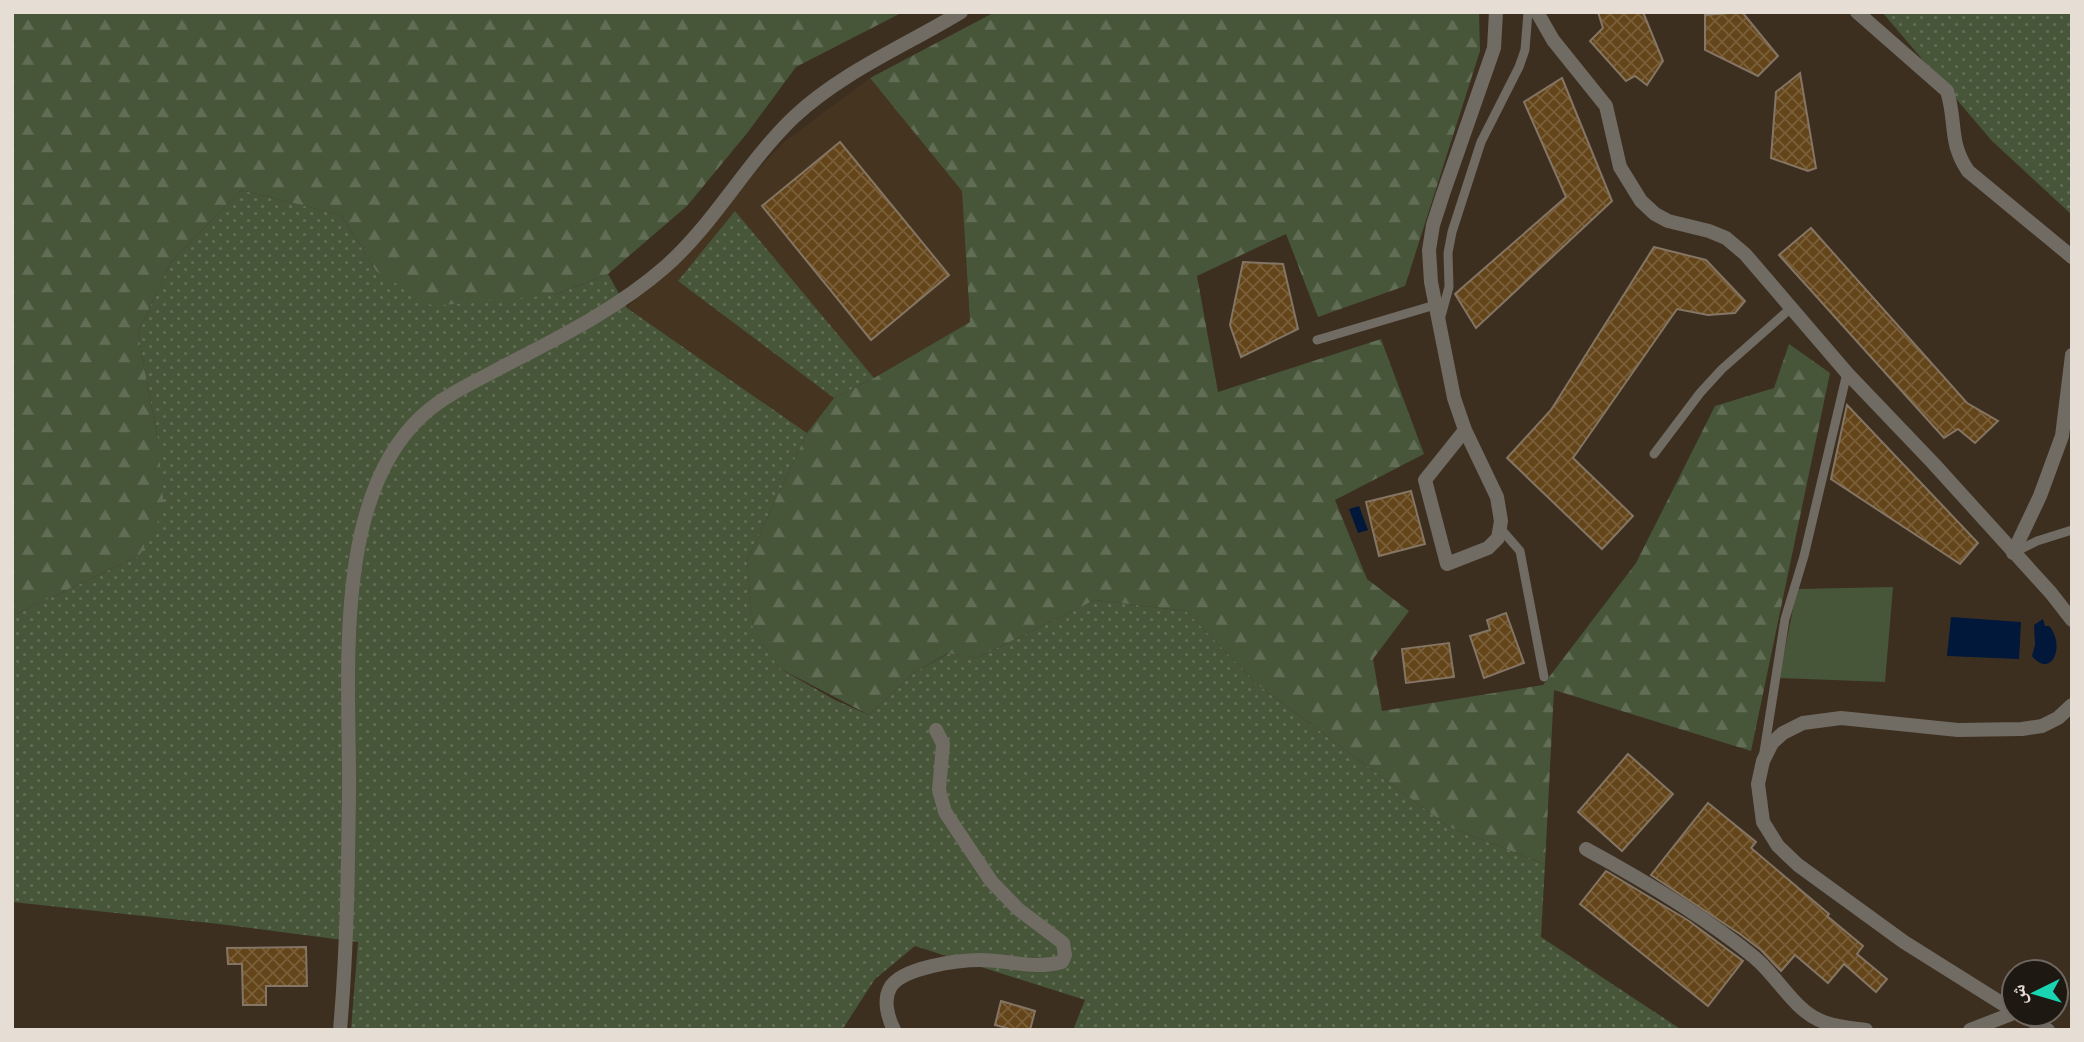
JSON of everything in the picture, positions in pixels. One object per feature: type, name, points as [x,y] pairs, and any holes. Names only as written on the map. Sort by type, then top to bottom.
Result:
[{"type":"street","points":[[340,1030],[348,924],[348,661],[353,588],[362,530],[372,493],[391,454],[402,436],[424,414],[447,397],[599,314],[666,266],[704,226],[794,118],[840,80],[961,12]]},
{"type":"street","points":[[1465,430],[1425,480],[1447,564],[1488,548],[1498,538],[1501,521],[1497,497],[1465,430],[1454,398],[1435,305],[1429,250],[1433,225],[1460,141],[1490,63],[1494,48],[1496,12]]},
{"type":"street","points":[[1537,12],[1559,48],[1606,106],[1619,167],[1641,201],[1668,220],[1709,231],[1734,243],[1847,373],[1923,453],[2072,620]]},
{"type":"street","points":[[1857,12],[1947,91],[1952,107],[1957,155],[1968,171],[2072,257]]},
{"type":"street","points":[[2013,553],[2040,496],[2062,436],[2072,355]]},
{"type":"street","points":[[2000,1003],[1904,942],[1798,865],[1778,846],[1763,822],[1758,784],[1763,761],[1772,743],[1783,733],[1803,723],[1818,720],[1840,718],[1958,730],[2022,729],[2042,726],[2058,718],[2072,705]]},
{"type":"street","points":[[894,1030],[887,1010],[887,997],[890,987],[910,972],[969,960],[1046,967],[1062,962],[1065,955],[1063,943],[1025,915],[991,881],[945,812],[939,790],[943,744],[936,730]]},
{"type":"street","points":[[1586,849],[1656,887],[1750,954],[1769,970],[1796,1004],[1818,1020],[1866,1030]]},
{"type":"street","points":[[1970,1030],[2000,1018]]},
{"type":"lane","points":[[1439,322],[1449,287],[1448,253],[1452,232],[1481,142],[1525,50],[1528,12]]},
{"type":"lane","points":[[1317,340],[1435,305]]},
{"type":"lane","points":[[1654,454],[1700,393],[1722,369],[1791,308]]},
{"type":"lane","points":[[1763,761],[1767,719],[1785,619],[1804,556],[1847,373]]},
{"type":"lane","points":[[1500,528],[1520,551],[1544,677]]},
{"type":"lane","points":[[2013,553],[2038,541],[2072,530]]},
{"type":"shaded area","points":[[870,78],[963,191],[970,322],[834,398],[807,433],[627,308],[784,142]]},
{"type":"green space","points":[[12,12],[903,12],[796,67],[748,132],[687,206],[608,274],[554,295],[433,306],[376,271],[341,215],[241,190],[171,262],[138,333],[158,441],[164,510],[139,556],[12,616]]},
{"type":"green space","points":[[995,12],[1479,12],[1480,51],[1405,286],[1318,317],[1286,234],[1197,276],[1218,392],[1381,339],[1424,454],[1335,500],[1367,579],[1409,611],[1373,659],[1382,711],[1543,685],[1636,563],[1715,406],[1774,388],[1789,344],[1830,373],[1751,751],[1554,690],[1545,864],[1449,827],[1258,685],[1186,611],[1095,600],[977,658],[948,653],[915,672],[869,715],[779,668],[753,629],[747,561],[807,433],[834,398],[970,322],[962,191],[870,78]]},
{"type":"green space","points":[[1882,12],[2072,12],[2072,215],[1992,141]]},
{"type":"green space","points":[[241,190],[341,215],[376,271],[554,295],[608,274],[627,308],[807,433],[747,561],[753,628],[779,668],[835,700],[869,715],[915,672],[949,653],[977,658],[1095,600],[1186,611],[1258,685],[1449,827],[1545,864],[1541,937],[1682,1030],[1073,1030],[1085,1000],[915,946],[875,979],[842,1030],[351,1030],[358,942],[12,902],[12,616],[139,556],[158,441],[138,333],[171,262]]},
{"type":"green space","points":[[735,211],[874,378],[834,398],[678,281]]},
{"type":"green space","points":[[1893,587],[1885,682],[1779,678],[1797,589]]},
{"type":"water","points":[[1359,506],[1368,530],[1358,533],[1349,509]]},
{"type":"water","points":[[1951,617],[2021,622],[2019,659],[1947,656]]},
{"type":"water","points":[[2043,619],[2045,626],[2049,626],[2054,634],[2056,642],[2054,657],[2051,662],[2045,664],[2032,656],[2035,645],[2034,625]]},
{"type":"building","points":[[1598,12],[1643,12],[1663,61],[1647,85],[1635,76],[1626,81],[1590,41],[1603,28]]},
{"type":"building","points":[[1742,12],[1778,56],[1758,76],[1705,50],[1705,15]]},
{"type":"building","points":[[1800,73],[1816,168],[1808,171],[1771,158],[1776,92]]},
{"type":"building","points":[[1562,78],[1612,201],[1476,328],[1455,294],[1566,197],[1524,102]]},
{"type":"building","points":[[840,142],[949,275],[871,340],[762,206]]},
{"type":"building","points":[[1811,228],[1967,403],[1998,421],[1975,443],[1958,429],[1944,438],[1779,255]]},
{"type":"building","points":[[1654,247],[1706,260],[1745,301],[1735,313],[1708,315],[1677,309],[1573,458],[1633,516],[1602,549],[1507,458],[1551,410]]},
{"type":"building","points":[[1243,262],[1283,264],[1298,329],[1241,357],[1230,325]]},
{"type":"building","points":[[1847,405],[1978,543],[1960,564],[1831,479]]},
{"type":"building","points":[[1411,491],[1425,544],[1379,556],[1366,502]]},
{"type":"building","points":[[1506,613],[1524,663],[1484,678],[1470,636],[1490,630],[1487,620]]},
{"type":"building","points":[[1449,643],[1454,677],[1406,683],[1402,649]]},
{"type":"building","points":[[1628,754],[1673,794],[1622,851],[1578,812]]},
{"type":"building","points":[[1708,803],[1756,842],[1751,848],[1863,946],[1857,954],[1887,979],[1876,992],[1844,964],[1828,983],[1795,955],[1781,971],[1761,950],[1740,934],[1651,875]]},
{"type":"building","points":[[1606,871],[1689,921],[1743,961],[1708,1006],[1580,904]]},
{"type":"building","points":[[306,947],[307,986],[266,986],[266,1005],[243,1005],[242,964],[228,964],[227,948]]},
{"type":"building","points":[[1001,1001],[1035,1011],[1030,1030],[1014,1030],[995,1025]]}]
